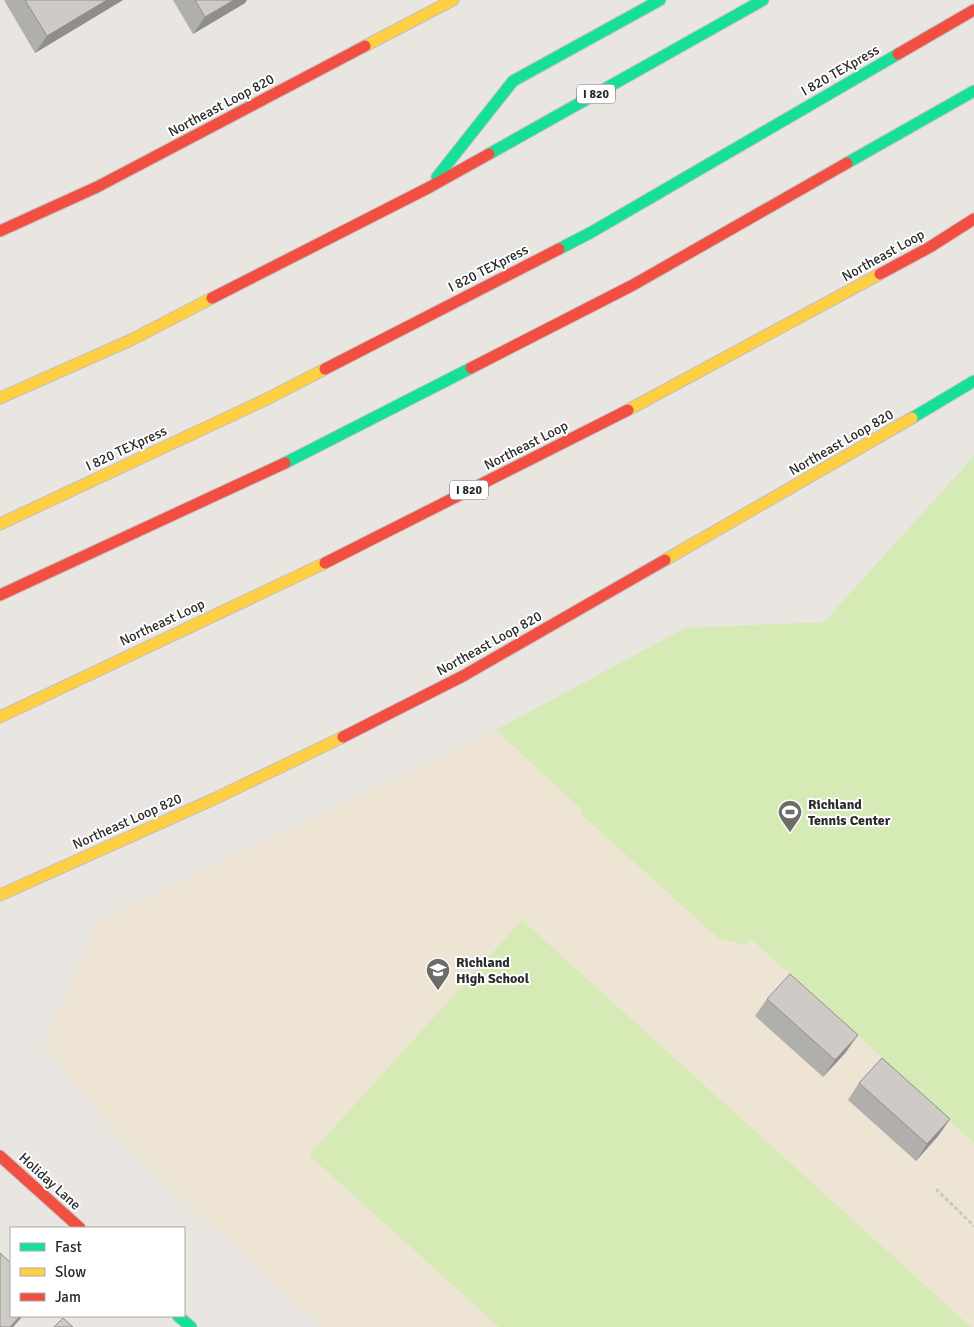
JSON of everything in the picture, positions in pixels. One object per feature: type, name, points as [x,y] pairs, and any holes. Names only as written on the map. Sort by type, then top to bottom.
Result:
[{"type":"main road","name":"Northeast Loop 820","points":[[0,231],[114,178],[453,0]]},
{"type":"main road","points":[[428,188],[513,81],[660,0]]},
{"type":"main road","name":"I 820","points":[[0,398],[131,340],[428,188],[763,0]]},
{"type":"main road","name":"I 820 TEXpress","points":[[0,524],[267,399],[590,232],[974,10]]},
{"type":"main road","points":[[0,595],[292,460],[624,289],[974,91]]},
{"type":"main road","name":"Northeast Loop","points":[[0,717],[327,562],[642,403],[930,247],[974,219]]},
{"type":"main road","points":[[930,247],[974,234]]},
{"type":"main road","name":"Northeast Loop 820","points":[[0,894],[214,799],[335,741],[463,676],[895,429],[974,381]]},
{"type":"main road","name":"Holiday Lane","points":[[0,1156],[79,1227]]},
{"type":"main road","points":[[179,1317],[190,1327]]},
{"type":"path","points":[[936,1189],[974,1226]]},
{"type":"shaded area","name":"Richland High School","points":[[496,730],[718,936],[750,938],[974,1141],[974,1327],[322,1327],[134,1155],[44,1045],[97,922]]},
{"type":"green space","name":"Richland Tennis Center","points":[[974,456],[974,1143],[886,1065],[885,1060],[751,939],[745,945],[718,938],[582,815],[581,809],[496,730],[685,628],[824,622]]},
{"type":"green space","points":[[522,920],[971,1327],[499,1327],[309,1155]]},
{"type":"building","points":[[25,0],[107,0],[47,36]]},
{"type":"building","points":[[195,0],[234,0],[205,17]]},
{"type":"building","points":[[790,974],[858,1035],[835,1060],[767,999]]},
{"type":"building","points":[[882,1058],[950,1119],[927,1144],[859,1083]]},
{"type":"building","points":[[0,1253],[10,1262],[10,1317],[19,1317],[10,1327],[0,1327]]},
{"type":"building","points":[[63,1318],[73,1327],[54,1327]]},
{"type":"traffic: fast","points":[[437,177],[513,81],[660,0]]},
{"type":"traffic: fast","points":[[489,154],[763,0]]},
{"type":"traffic: fast","points":[[559,249],[590,233],[898,54]]},
{"type":"traffic: fast","points":[[847,163],[974,91]]},
{"type":"traffic: fast","points":[[285,463],[471,368]]},
{"type":"traffic: fast","points":[[912,418],[974,381]]},
{"type":"traffic: fast","points":[[179,1317],[191,1327]]},
{"type":"traffic: slow","points":[[365,46],[453,0]]},
{"type":"traffic: slow","points":[[628,410],[880,274]]},
{"type":"traffic: slow","points":[[0,398],[131,340],[212,298]]},
{"type":"traffic: slow","points":[[0,524],[267,399],[325,369]]},
{"type":"traffic: slow","points":[[665,560],[912,418]]},
{"type":"traffic: slow","points":[[0,717],[325,563]]},
{"type":"traffic: slow","points":[[0,895],[214,799],[343,737]]},
{"type":"traffic: jam","points":[[898,54],[974,10]]},
{"type":"traffic: jam","points":[[0,231],[97,187],[365,46]]},
{"type":"traffic: jam","points":[[212,298],[428,188],[489,154]]},
{"type":"traffic: jam","points":[[471,368],[633,285],[847,163]]},
{"type":"traffic: jam","points":[[880,274],[930,247],[974,219]]},
{"type":"traffic: jam","points":[[325,369],[559,249]]},
{"type":"traffic: jam","points":[[325,563],[628,410]]},
{"type":"traffic: jam","points":[[0,595],[285,463]]},
{"type":"traffic: jam","points":[[343,737],[463,676],[665,560]]},
{"type":"traffic: jam","points":[[0,1156],[79,1227]]},
{"type":"place","name":"Richland Tennis Center","points":[[790,833]]},
{"type":"place","name":"Richland High School","points":[[438,991]]}]
